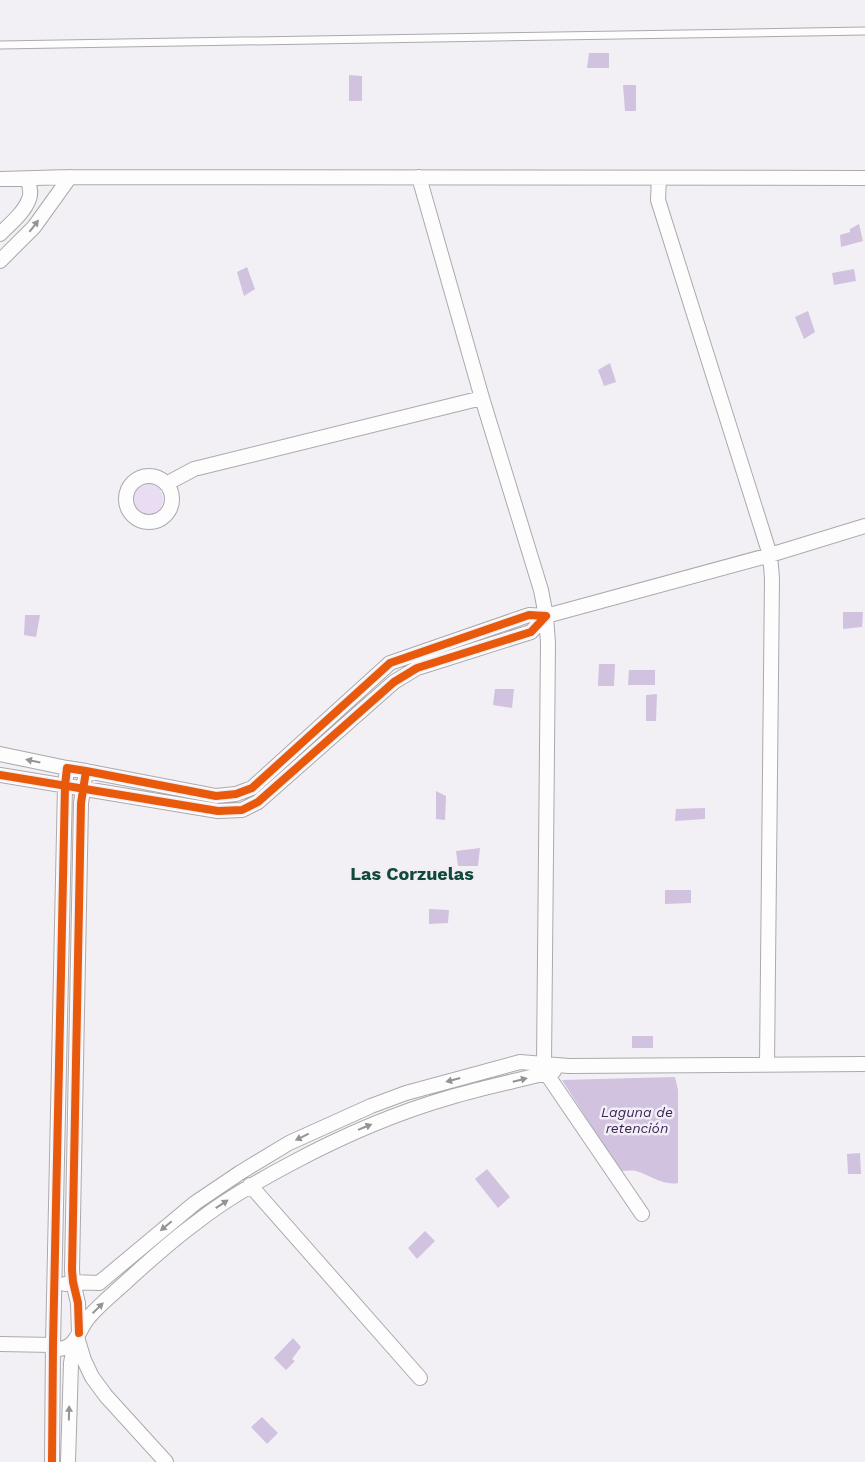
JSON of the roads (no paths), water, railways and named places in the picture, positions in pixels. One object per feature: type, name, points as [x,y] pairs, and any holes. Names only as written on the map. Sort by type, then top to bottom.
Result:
[{"type":"street","points":[[0,261],[34,227],[70,177]]},
{"type":"street","points":[[419,177],[482,398],[541,590],[546,616],[548,643],[545,1069],[642,1214]]},
{"type":"street","points":[[0,178],[865,178]]},
{"type":"street","points":[[659,178],[658,200],[770,554],[772,578],[768,1064]]},
{"type":"street","points":[[0,234],[30,199],[28,179]]},
{"type":"street","points":[[166,484],[194,469],[482,398]]},
{"type":"street","points":[[0,754],[216,796],[236,794],[252,788],[390,663],[529,615],[546,616],[865,526]]},
{"type":"street","points":[[0,775],[218,810],[242,810],[258,802],[394,682],[417,668],[531,632],[546,616]]},
{"type":"street","points":[[52,1462],[54,1291],[65,786],[67,768]]},
{"type":"street","points":[[68,1462],[70,1364],[77,1337],[78,1302],[72,1270],[81,813],[86,772]]},
{"type":"street","points":[[54,1291],[73,1282],[99,1283],[104,1280],[195,1203],[241,1172],[290,1143],[329,1124],[406,1093],[520,1062],[545,1069]]},
{"type":"street","points":[[0,1344],[53,1345],[59,1349],[64,1348],[77,1337],[87,1318],[158,1253],[219,1205],[250,1185],[337,1140],[402,1113],[451,1097],[545,1069],[569,1066],[865,1064]]},
{"type":"street","points":[[250,1185],[420,1378]]},
{"type":"street","points":[[77,1337],[84,1360],[92,1377],[106,1396],[166,1462]]},
{"type":"street","points":[[69,1390],[78,1379],[92,1377]]},
{"type":"lane","points":[[0,45],[865,31]]},
{"type":"water","points":[[589,53],[609,53],[609,68],[587,68]]},
{"type":"water","points":[[349,75],[362,76],[362,101],[349,101]]},
{"type":"water","points":[[623,85],[636,85],[636,111],[625,111]]},
{"type":"water","points":[[859,224],[863,241],[841,247],[840,235],[850,232],[850,229]]},
{"type":"water","points":[[247,267],[255,289],[244,296],[237,272]]},
{"type":"water","points":[[854,269],[856,281],[834,285],[832,273]]},
{"type":"water","points":[[808,311],[815,332],[804,339],[795,317]]},
{"type":"water","points":[[610,363],[616,382],[604,386],[598,370]]},
{"type":"water","points":[[843,612],[863,612],[862,627],[843,629]]},
{"type":"water","points":[[25,615],[40,615],[36,637],[24,635]]},
{"type":"water","points":[[599,664],[615,664],[614,686],[598,686]]},
{"type":"water","points":[[629,670],[655,670],[655,685],[628,685]]},
{"type":"water","points":[[495,689],[514,689],[512,708],[493,705]]},
{"type":"water","points":[[657,694],[656,721],[646,721],[646,695]]},
{"type":"water","points":[[436,791],[446,796],[445,820],[436,819]]},
{"type":"water","points":[[705,808],[705,819],[675,821],[676,809]]},
{"type":"water","points":[[480,848],[478,866],[458,866],[456,851]]},
{"type":"water","points":[[665,890],[691,890],[691,903],[665,904]]},
{"type":"water","points":[[429,909],[449,910],[448,923],[429,924]]},
{"type":"water","points":[[632,1036],[653,1036],[653,1048],[632,1048]]},
{"type":"water","name":"Laguna de retención","points":[[675,1077],[678,1090],[678,1183],[672,1184],[662,1182],[636,1171],[620,1171],[562,1080]]},
{"type":"water","points":[[860,1153],[861,1174],[848,1174],[847,1154]]},
{"type":"water","points":[[487,1169],[510,1197],[498,1208],[475,1179]]},
{"type":"water","points":[[425,1231],[435,1241],[417,1259],[408,1248]]},
{"type":"water","points":[[293,1338],[301,1347],[292,1359],[295,1361],[286,1370],[274,1358]]},
{"type":"water","points":[[262,1417],[278,1433],[267,1444],[251,1427]]},
{"type":"district","name":"Las Corzuelas","points":[[412,873]]}]
